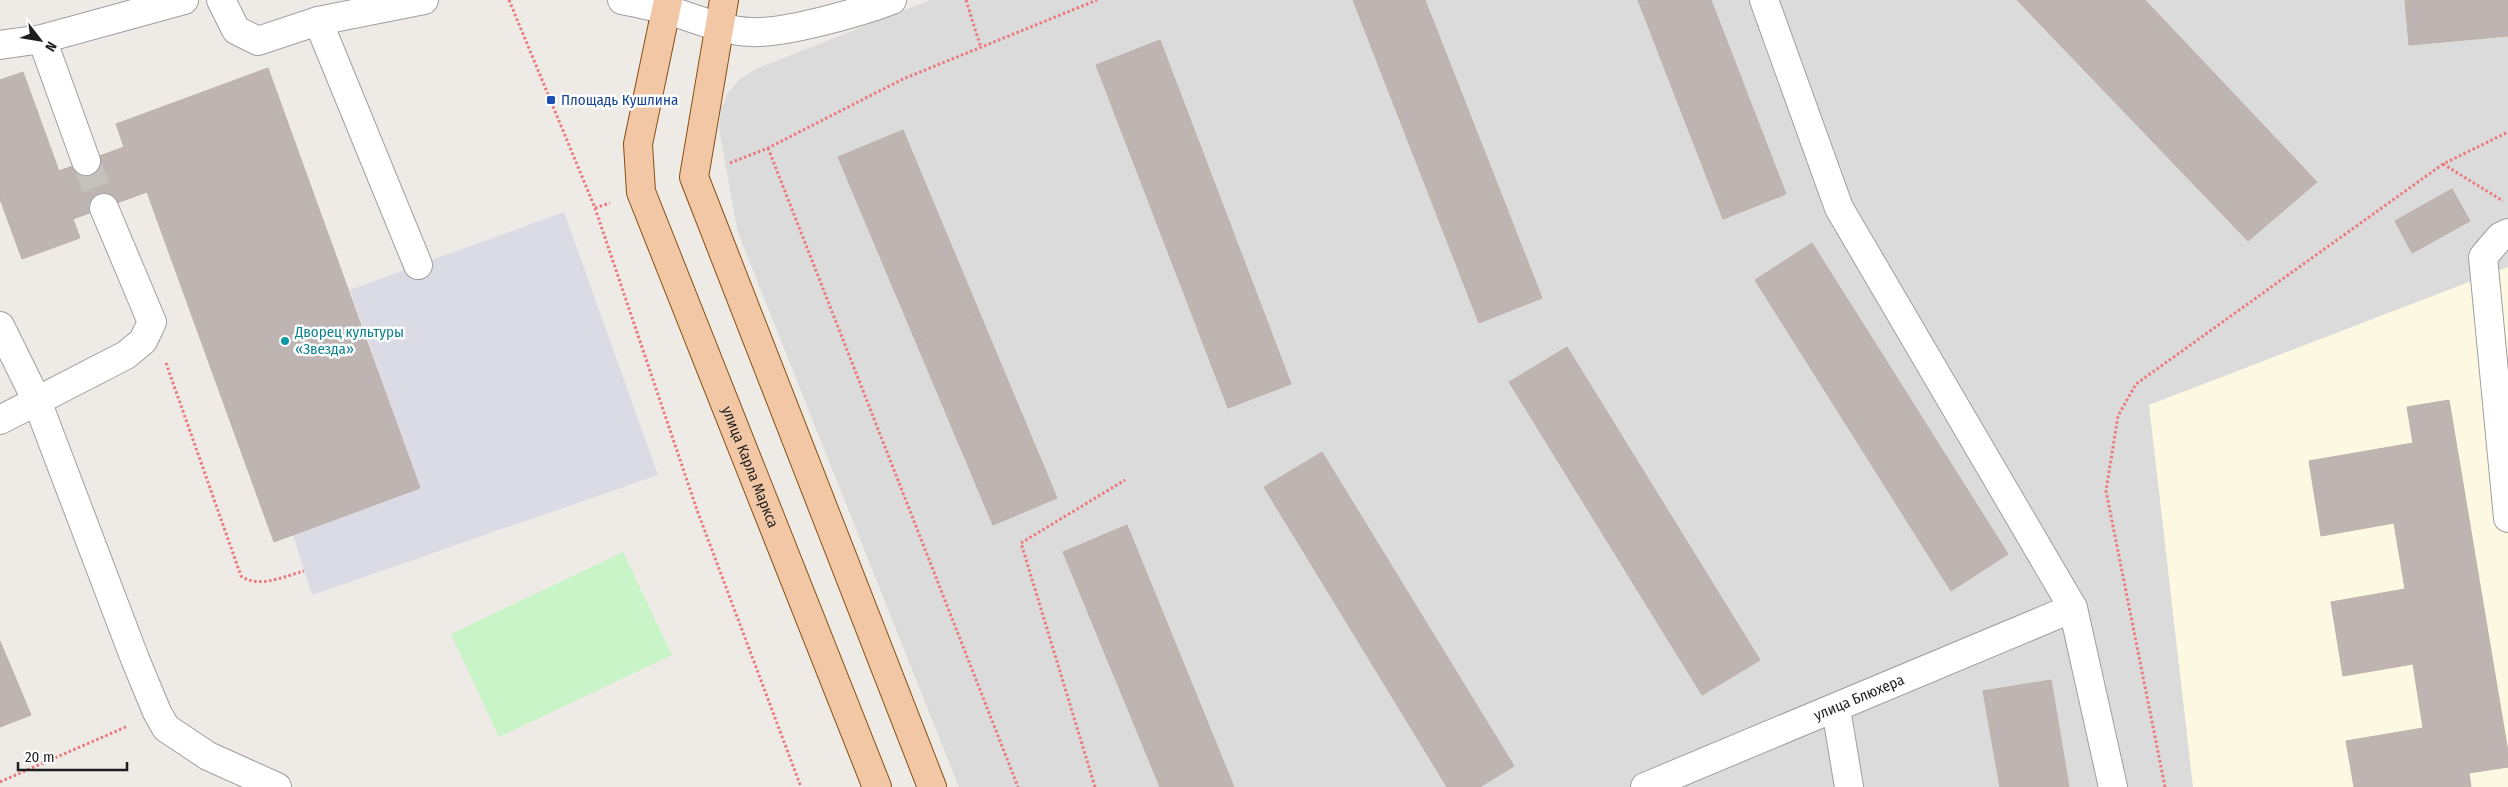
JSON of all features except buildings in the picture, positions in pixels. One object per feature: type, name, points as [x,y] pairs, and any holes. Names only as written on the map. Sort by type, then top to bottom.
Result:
[{"type":"main road","points":[[724,0],[694,177],[932,787]]},
{"type":"main road","name":"улица Карла Маркса","points":[[667,5],[638,144],[641,192],[877,787]]},
{"type":"street","points":[[0,45],[42,39],[184,0]]},
{"type":"street","points":[[220,0],[236,30],[258,41],[318,21],[424,0]]},
{"type":"street","points":[[622,0],[667,5],[718,27],[753,33],[789,28],[878,3]]},
{"type":"street","points":[[1764,0],[1839,208],[2073,608],[2112,787]]},
{"type":"street","points":[[318,21],[418,265]]},
{"type":"street","points":[[42,39],[86,161]]},
{"type":"street","points":[[0,420],[126,355],[144,342],[152,322],[104,208]]},
{"type":"street","points":[[2508,233],[2500,236],[2483,257],[2508,518]]},
{"type":"street","points":[[0,326],[37,401],[135,659],[157,712],[166,728],[208,756],[276,787]]},
{"type":"street","name":"улица Блюхера","points":[[1645,787],[1836,709],[2073,608]]},
{"type":"street","points":[[1836,709],[1849,787]]},
{"type":"path","points":[[509,0],[595,208],[697,510],[801,787]]},
{"type":"path","points":[[966,0],[981,48]]},
{"type":"path","points":[[694,177],[768,148],[904,79],[1097,0]]},
{"type":"path","points":[[2165,787],[2106,491],[2118,416],[2136,384],[2443,164],[2508,132]]},
{"type":"path","points":[[768,148],[1018,787]]},
{"type":"path","points":[[2443,164],[2508,204]]},
{"type":"path","points":[[595,208],[641,192]]},
{"type":"path","points":[[152,322],[242,576],[249,582],[258,582],[304,571]]},
{"type":"path","points":[[1095,787],[1021,543],[1125,480]]},
{"type":"path","points":[[0,782],[137,721]]},
{"type":"shaded area","points":[[930,0],[2508,0],[2508,787],[959,787],[738,233],[719,129],[721,109],[728,93],[740,79],[758,68]]},
{"type":"shaded area","points":[[564,212],[658,475],[312,595],[293,535],[420,488],[350,290]]},
{"type":"shaded area","points":[[2508,267],[2508,787],[2193,787],[2149,405]]},
{"type":"green space","points":[[623,552],[672,655],[499,737],[451,634]]},
{"type":"tunnel","points":[[86,161],[104,208]]},
{"type":"place","name":"Площадь Кушлина","points":[[551,100]]},
{"type":"place","name":"Дворец культуры «Звезда»","points":[[285,341]]}]
